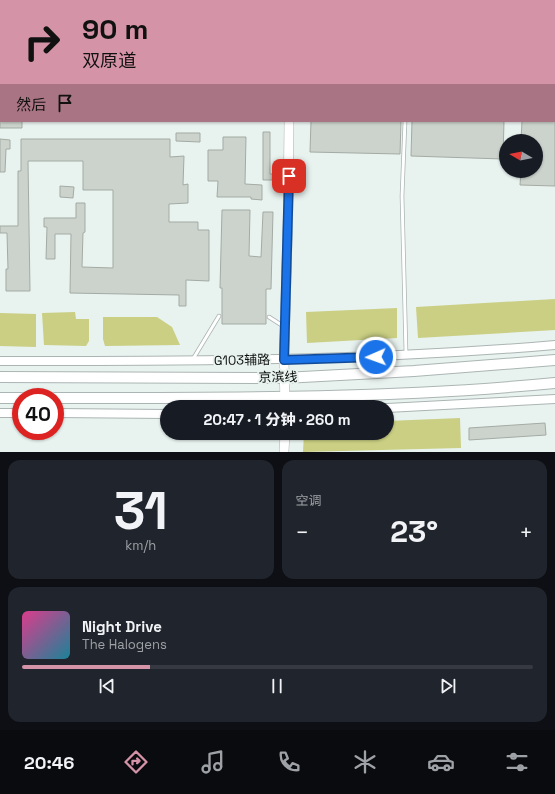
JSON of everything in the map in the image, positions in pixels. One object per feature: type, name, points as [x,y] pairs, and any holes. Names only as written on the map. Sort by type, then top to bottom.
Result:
[{"type":"highway","name":"京滨线","points":[[0,378],[284,378],[414,371],[555,360]]},
{"type":"highway","name":"京滨线","points":[[315,400],[555,383]]},
{"type":"highway","points":[[0,398],[12,398]]},
{"type":"highway","name":"京滨线","points":[[64,398],[170,400]]},
{"type":"main road","points":[[285,400],[284,360],[289,122]]},
{"type":"main road","points":[[284,452],[285,440]]},
{"type":"street","name":"G103辅路","points":[[0,361],[284,360],[406,356],[555,346]]},
{"type":"street","points":[[394,408],[555,399]]},
{"type":"street","points":[[0,413],[12,413]]},
{"type":"street","points":[[64,413],[160,414]]},
{"type":"lane","points":[[405,122],[402,196],[406,356]]},
{"type":"lane","points":[[192,361],[219,316]]},
{"type":"lane","points":[[270,317],[285,328]]},
{"type":"green space","points":[[555,299],[555,330],[418,338],[416,307]]},
{"type":"green space","points":[[397,308],[397,338],[307,343],[306,312]]},
{"type":"green space","points":[[75,312],[76,319],[89,319],[89,341],[86,346],[44,345],[42,313]]},
{"type":"green space","points":[[0,313],[36,314],[36,347],[0,346]]},
{"type":"green space","points":[[103,317],[157,317],[172,327],[180,345],[105,346],[103,339]]},
{"type":"green space","points":[[460,418],[461,448],[303,452],[304,440],[394,440],[394,421]]},
{"type":"building","points":[[0,122],[22,122],[22,128],[0,128]]},
{"type":"building","points":[[311,122],[401,122],[400,154],[310,152]]},
{"type":"building","points":[[412,122],[504,122],[504,134],[499,134],[499,159],[411,156]]},
{"type":"building","points":[[522,122],[555,122],[555,186],[520,185],[520,178],[543,178],[543,134],[521,134]]},
{"type":"building","points":[[263,132],[270,132],[270,174],[273,174],[272,180],[263,180]]},
{"type":"building","points":[[176,133],[200,133],[200,142],[176,141]]},
{"type":"building","points":[[223,137],[246,137],[245,184],[262,185],[262,200],[251,199],[251,197],[217,197],[218,181],[208,181],[208,150],[223,150]]},
{"type":"building","points":[[0,139],[10,140],[10,149],[6,149],[5,172],[0,172]]},
{"type":"building","points":[[21,139],[170,139],[170,157],[184,156],[183,185],[188,184],[188,203],[169,204],[169,222],[198,222],[198,230],[209,230],[209,281],[186,280],[186,306],[179,306],[179,295],[70,293],[71,234],[55,234],[55,259],[46,259],[47,227],[44,227],[44,218],[76,218],[76,203],[85,203],[85,232],[83,233],[82,267],[113,268],[113,190],[83,190],[83,161],[28,161],[30,291],[6,291],[6,269],[8,269],[7,233],[0,233],[0,226],[18,226],[18,171],[21,171]]},
{"type":"building","points":[[60,186],[74,187],[73,198],[60,197]]},
{"type":"building","points":[[222,210],[250,210],[249,256],[261,257],[263,212],[273,212],[271,289],[266,289],[266,324],[222,324],[222,288],[220,288]]},
{"type":"building","points":[[545,423],[546,435],[469,440],[469,428]]},
{"type":"route","points":[[289,176],[284,360],[376,357]]}]
